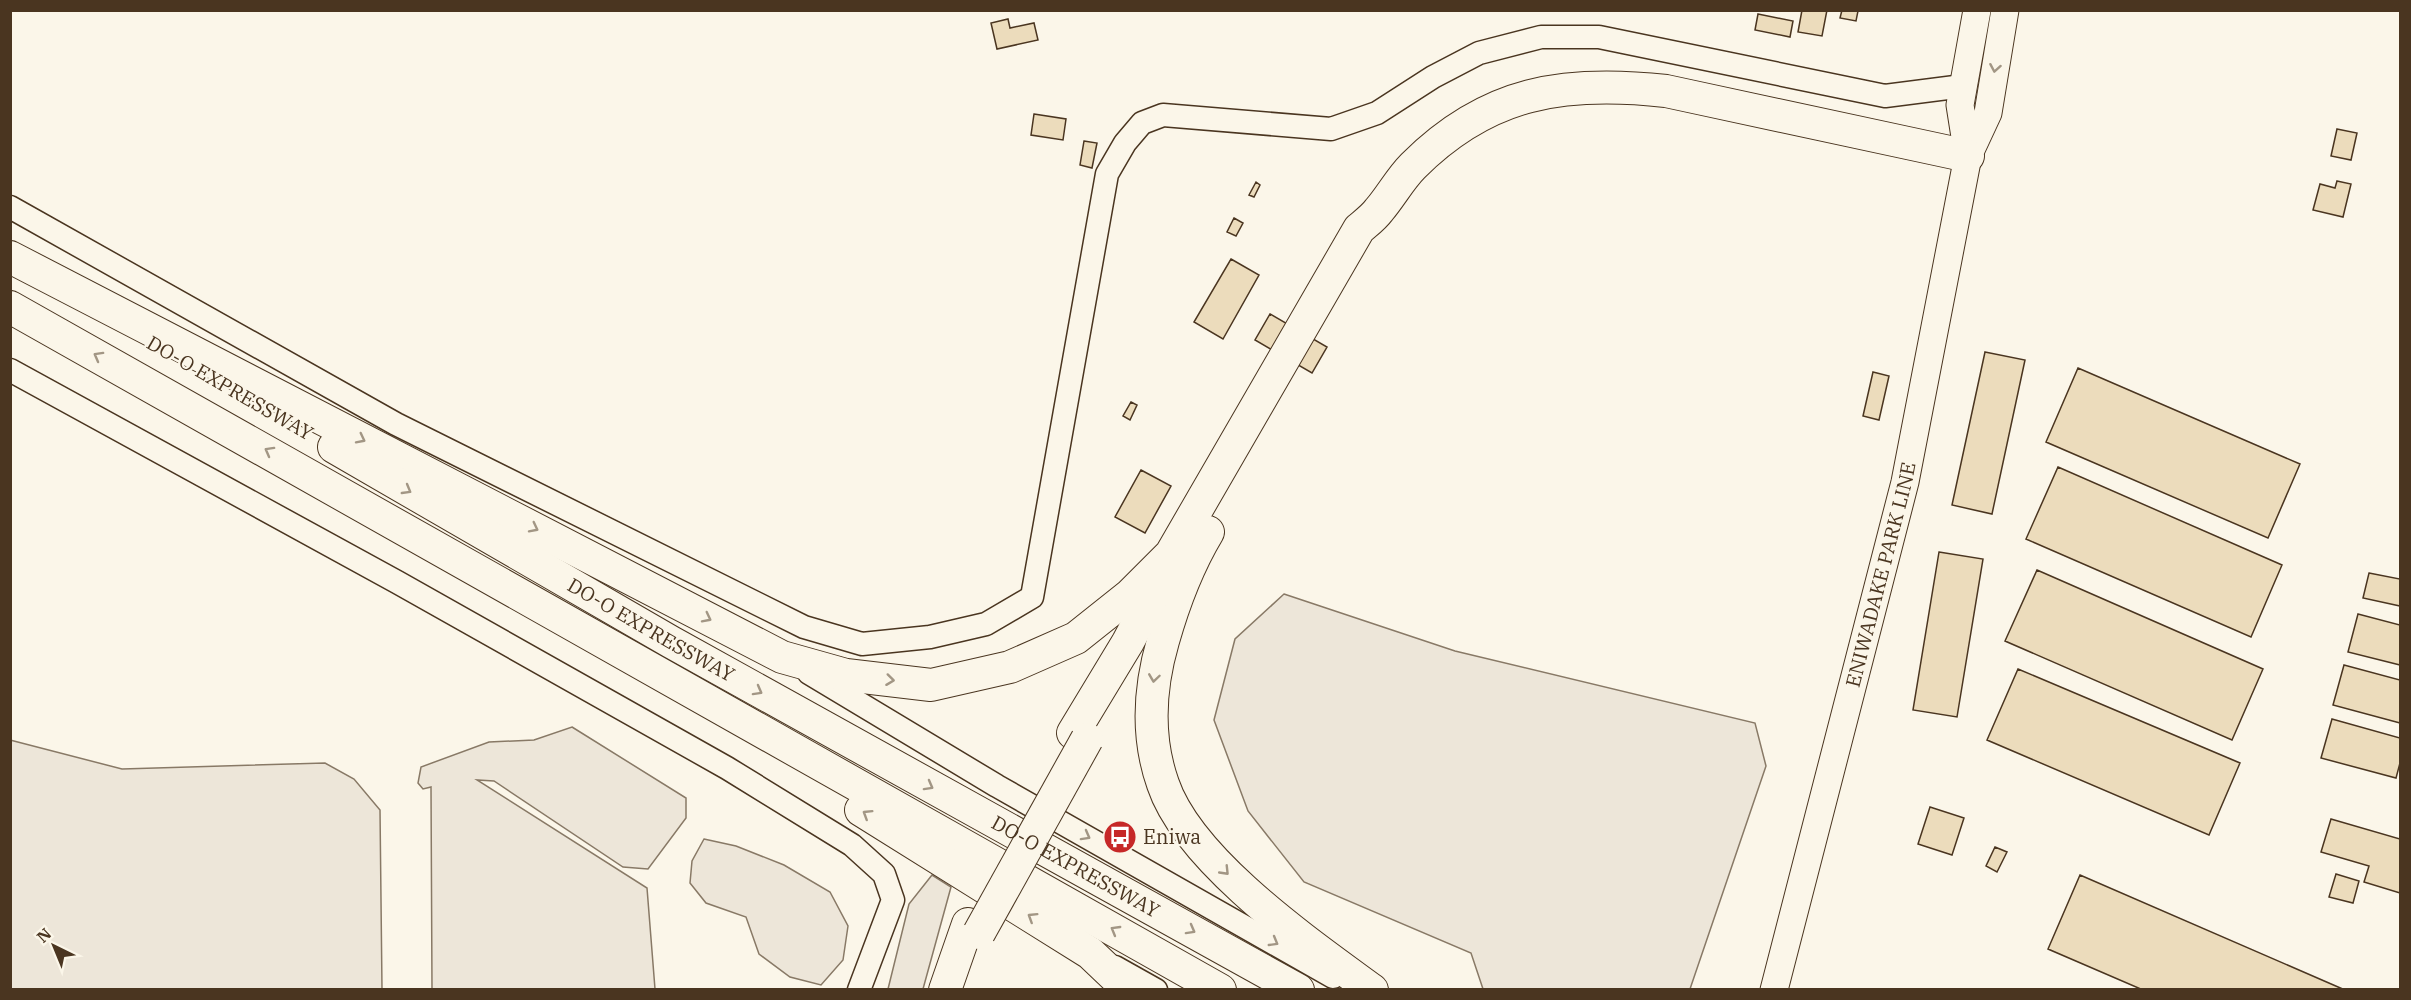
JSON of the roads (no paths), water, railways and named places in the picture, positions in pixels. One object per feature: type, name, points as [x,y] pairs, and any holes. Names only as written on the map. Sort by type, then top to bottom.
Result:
[{"type":"highway","points":[[945,990],[974,928],[1180,560],[1359,229],[1378,212],[1412,167],[1455,130],[1495,106],[1543,93],[1586,87],[1627,87],[1666,91],[1968,156]]},
{"type":"highway","points":[[10,259],[782,657],[846,675],[931,685],[1010,667],[1076,638],[1130,595],[1180,560]]},
{"type":"highway","name":"DO-O EXPRESSWAY","points":[[10,259],[671,642],[1298,990]]},
{"type":"highway","name":"DO-O EXPRESSWAY","points":[[10,307],[310,474],[1220,990]]},
{"type":"highway","points":[[310,474],[814,781],[1090,953],[1129,990]]},
{"type":"highway","points":[[1180,560],[1171,611],[1156,663],[1149,711],[1154,752],[1164,787],[1182,820],[1206,851],[1233,879],[1307,942],[1372,990]]},
{"type":"highway","points":[[961,990],[974,928]]},
{"type":"main road","name":"ENIWADAKE PARK LINE","points":[[1968,156],[1960,105],[1977,10]]},
{"type":"main road","name":"ENIWADAKE PARK LINE","points":[[1774,990],[1905,483],[1968,156],[1988,113],[2005,10]]},
{"type":"street","points":[[10,207],[396,424],[804,627],[862,644],[930,637],[986,624],[1032,597],[1107,174],[1125,143],[1142,123],[1163,115],[1330,129],[1377,113],[1433,77],[1479,53],[1541,37],[1599,37],[1885,96],[1963,86]]},
{"type":"street","points":[[10,370],[397,582],[717,762],[852,845],[884,874],[893,900],[859,990]]},
{"type":"street","points":[[782,657],[997,786],[1355,990]]},
{"type":"street","points":[[1090,953],[1156,990]]},
{"type":"place","name":"Eniwa","points":[[1120,837]]}]
